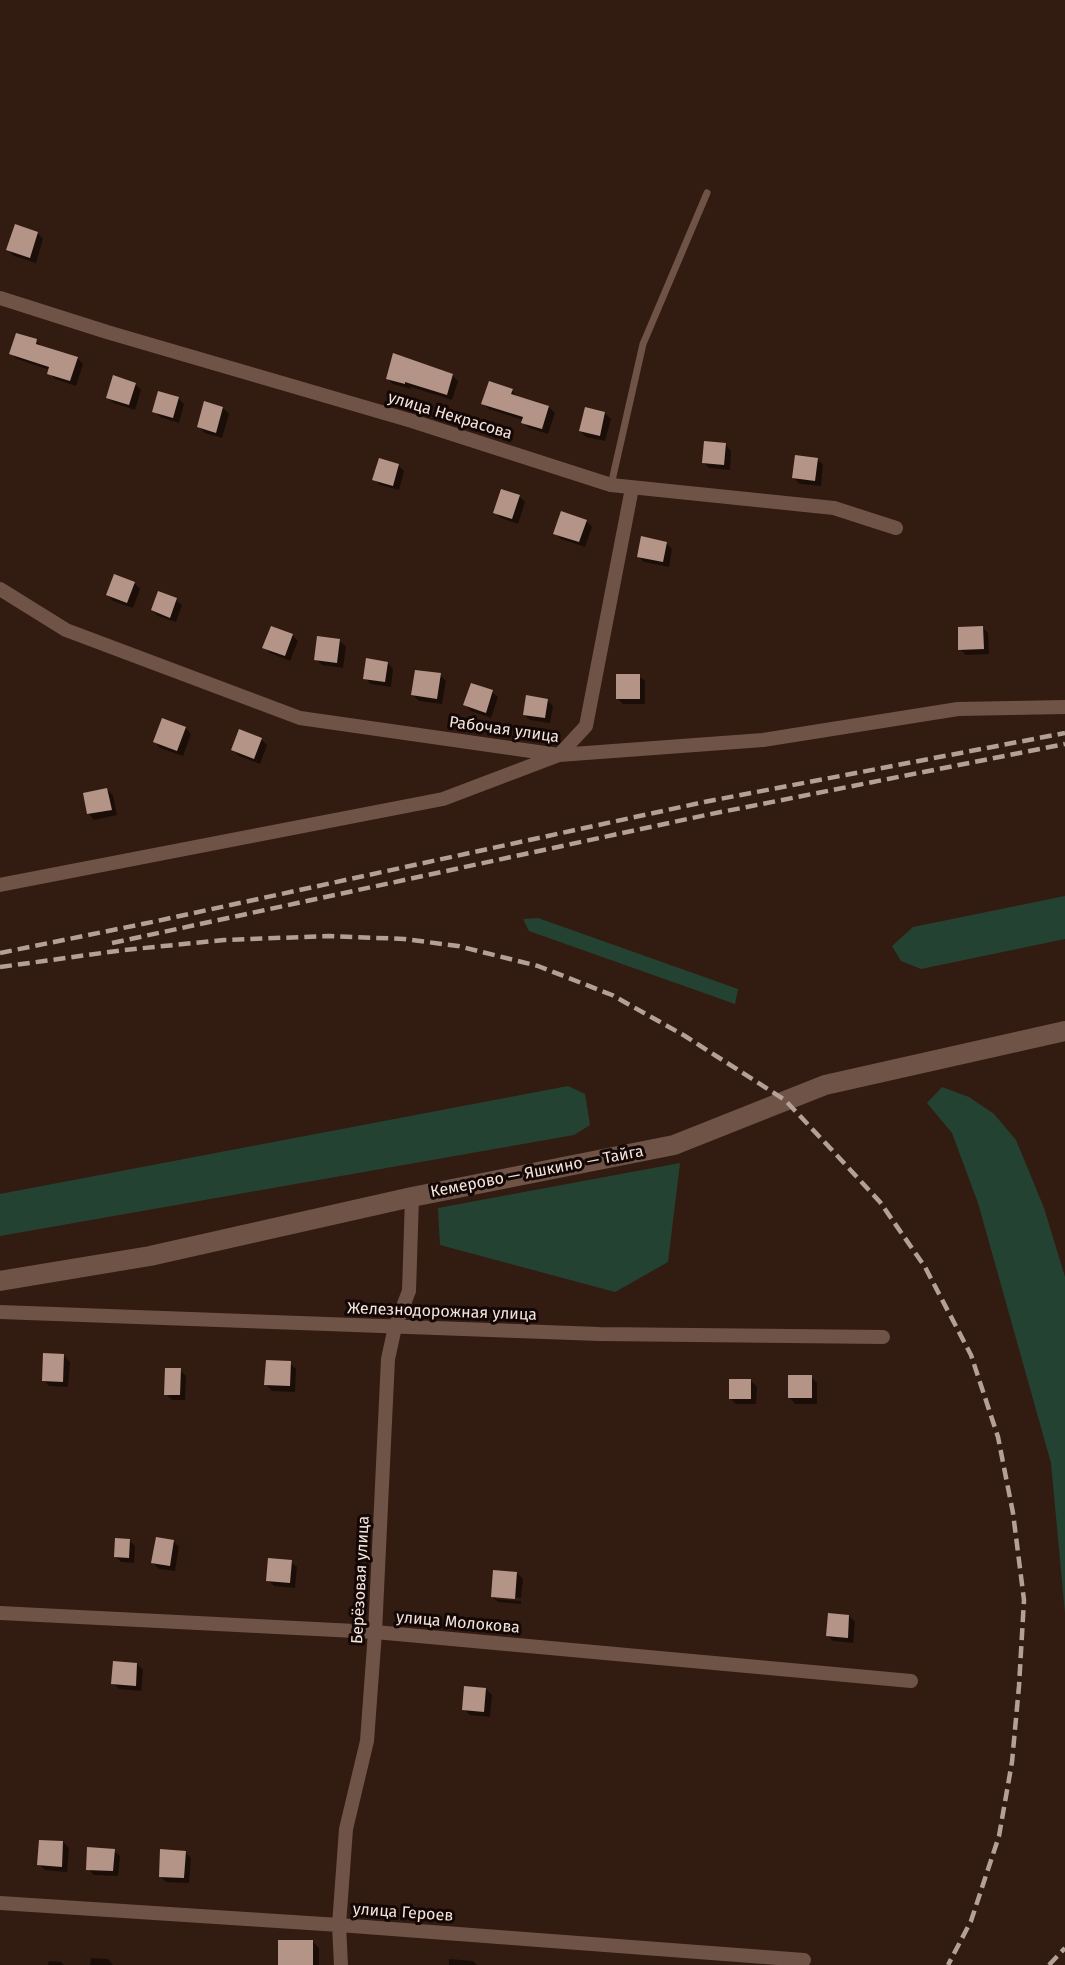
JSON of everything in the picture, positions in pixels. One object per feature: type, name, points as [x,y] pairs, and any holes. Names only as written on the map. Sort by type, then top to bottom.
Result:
[{"type":"main road","name":"Кемерово — Яшкино — Тайга","points":[[0,1281],[150,1256],[412,1197],[674,1145],[825,1085],[1065,1031]]},
{"type":"street","name":"улица Некрасова","points":[[0,298],[107,332],[412,421],[611,485],[834,508],[896,528]]},
{"type":"street","points":[[2,884],[443,799],[559,755],[586,726],[632,488]]},
{"type":"street","name":"Рабочая улица","points":[[0,589],[66,630],[300,718],[559,755],[763,740],[958,709],[1065,707]]},
{"type":"street","name":"Берёзовая улица","points":[[341,1965],[339,1925],[346,1829],[367,1741],[375,1632],[388,1359],[395,1327],[409,1291],[412,1197]]},
{"type":"street","name":"Железнодорожная улица","points":[[0,1312],[599,1334],[883,1336]]},
{"type":"street","name":"улица Молокова","points":[[0,1613],[375,1632],[911,1681]]},
{"type":"street","name":"улица Героев","points":[[0,1903],[339,1925],[804,1960]]},
{"type":"lane","points":[[611,485],[644,344],[706,193]]},
{"type":"green space","points":[[1065,896],[1065,939],[921,969],[901,961],[892,946],[913,927]]},
{"type":"green space","points":[[538,918],[738,989],[735,1004],[529,931],[523,919]]},
{"type":"green space","points":[[568,1086],[585,1094],[590,1125],[574,1135],[0,1236],[0,1194]]},
{"type":"green space","points":[[942,1087],[969,1097],[994,1114],[1016,1140],[1044,1208],[1065,1277],[1065,1613],[1051,1463],[978,1203],[952,1133],[927,1103]]},
{"type":"green space","points":[[680,1163],[668,1262],[615,1292],[440,1245],[438,1208]]},
{"type":"building","points":[[15,224],[38,232],[30,258],[6,250]]},
{"type":"building","points":[[16,333],[37,339],[36,344],[78,357],[70,381],[47,374],[49,367],[9,354]]},
{"type":"building","points":[[393,353],[453,374],[447,395],[405,382],[405,384],[386,379]]},
{"type":"building","points":[[113,375],[136,383],[129,405],[106,398]]},
{"type":"building","points":[[489,381],[513,389],[511,394],[549,406],[542,429],[521,423],[523,417],[481,404]]},
{"type":"building","points":[[158,391],[179,397],[173,418],[152,412]]},
{"type":"building","points":[[204,401],[223,407],[216,433],[197,427]]},
{"type":"building","points":[[585,407],[605,412],[600,436],[579,431]]},
{"type":"building","points":[[704,441],[726,443],[724,465],[702,463]]},
{"type":"building","points":[[795,455],[818,458],[815,481],[792,478]]},
{"type":"building","points":[[379,458],[399,464],[393,486],[372,480]]},
{"type":"building","points":[[501,489],[520,495],[512,519],[493,513]]},
{"type":"building","points":[[561,511],[587,520],[579,542],[553,534]]},
{"type":"building","points":[[641,536],[667,542],[663,562],[637,557]]},
{"type":"building","points":[[114,574],[135,582],[127,603],[106,595]]},
{"type":"building","points":[[158,591],[177,598],[170,618],[151,610]]},
{"type":"building","points":[[271,626],[293,634],[285,656],[262,648]]},
{"type":"building","points":[[983,626],[984,649],[958,650],[958,627]]},
{"type":"building","points":[[317,636],[340,639],[337,663],[314,660]]},
{"type":"building","points":[[366,658],[388,662],[385,682],[363,679]]},
{"type":"building","points":[[415,670],[441,673],[437,699],[411,695]]},
{"type":"building","points":[[616,674],[640,674],[640,699],[616,699]]},
{"type":"building","points":[[471,683],[493,690],[486,713],[463,705]]},
{"type":"building","points":[[526,695],[548,699],[545,718],[523,715]]},
{"type":"building","points":[[162,718],[186,727],[177,751],[153,742]]},
{"type":"building","points":[[239,729],[262,738],[254,759],[231,750]]},
{"type":"building","points":[[107,788],[112,810],[87,814],[83,793]]},
{"type":"building","points":[[43,1353],[64,1354],[63,1382],[42,1381]]},
{"type":"building","points":[[266,1360],[291,1361],[290,1386],[264,1385]]},
{"type":"building","points":[[165,1368],[181,1368],[180,1395],[164,1395]]},
{"type":"building","points":[[788,1375],[812,1375],[812,1398],[788,1398]]},
{"type":"building","points":[[729,1379],[751,1379],[751,1399],[729,1399]]},
{"type":"building","points":[[156,1537],[174,1540],[170,1566],[151,1563]]},
{"type":"building","points":[[115,1538],[130,1539],[129,1558],[114,1557]]},
{"type":"building","points":[[268,1558],[292,1560],[290,1583],[266,1581]]},
{"type":"building","points":[[493,1570],[517,1572],[515,1599],[491,1597]]},
{"type":"building","points":[[828,1613],[849,1615],[848,1638],[826,1636]]},
{"type":"building","points":[[113,1661],[137,1663],[136,1686],[111,1684]]},
{"type":"building","points":[[464,1686],[486,1688],[484,1712],[462,1710]]},
{"type":"building","points":[[39,1840],[63,1841],[62,1867],[37,1865]]},
{"type":"building","points":[[87,1847],[115,1849],[113,1871],[86,1870]]},
{"type":"building","points":[[160,1849],[186,1851],[184,1878],[159,1877]]},
{"type":"building","points":[[278,1940],[313,1940],[313,1965],[278,1965]]},
{"type":"railway","points":[[0,953],[704,802],[1065,733]]},
{"type":"railway","points":[[112,943],[706,815],[1065,744]]},
{"type":"railway","points":[[0,967],[124,950],[224,940],[329,936],[404,939],[458,946],[538,966],[612,995],[685,1036],[785,1100],[880,1202],[925,1267],[971,1355],[998,1437],[1013,1513],[1024,1600],[1012,1762],[999,1836],[971,1921],[948,1965]]},
{"type":"railway","points":[[1049,1965],[1065,1948]]}]
